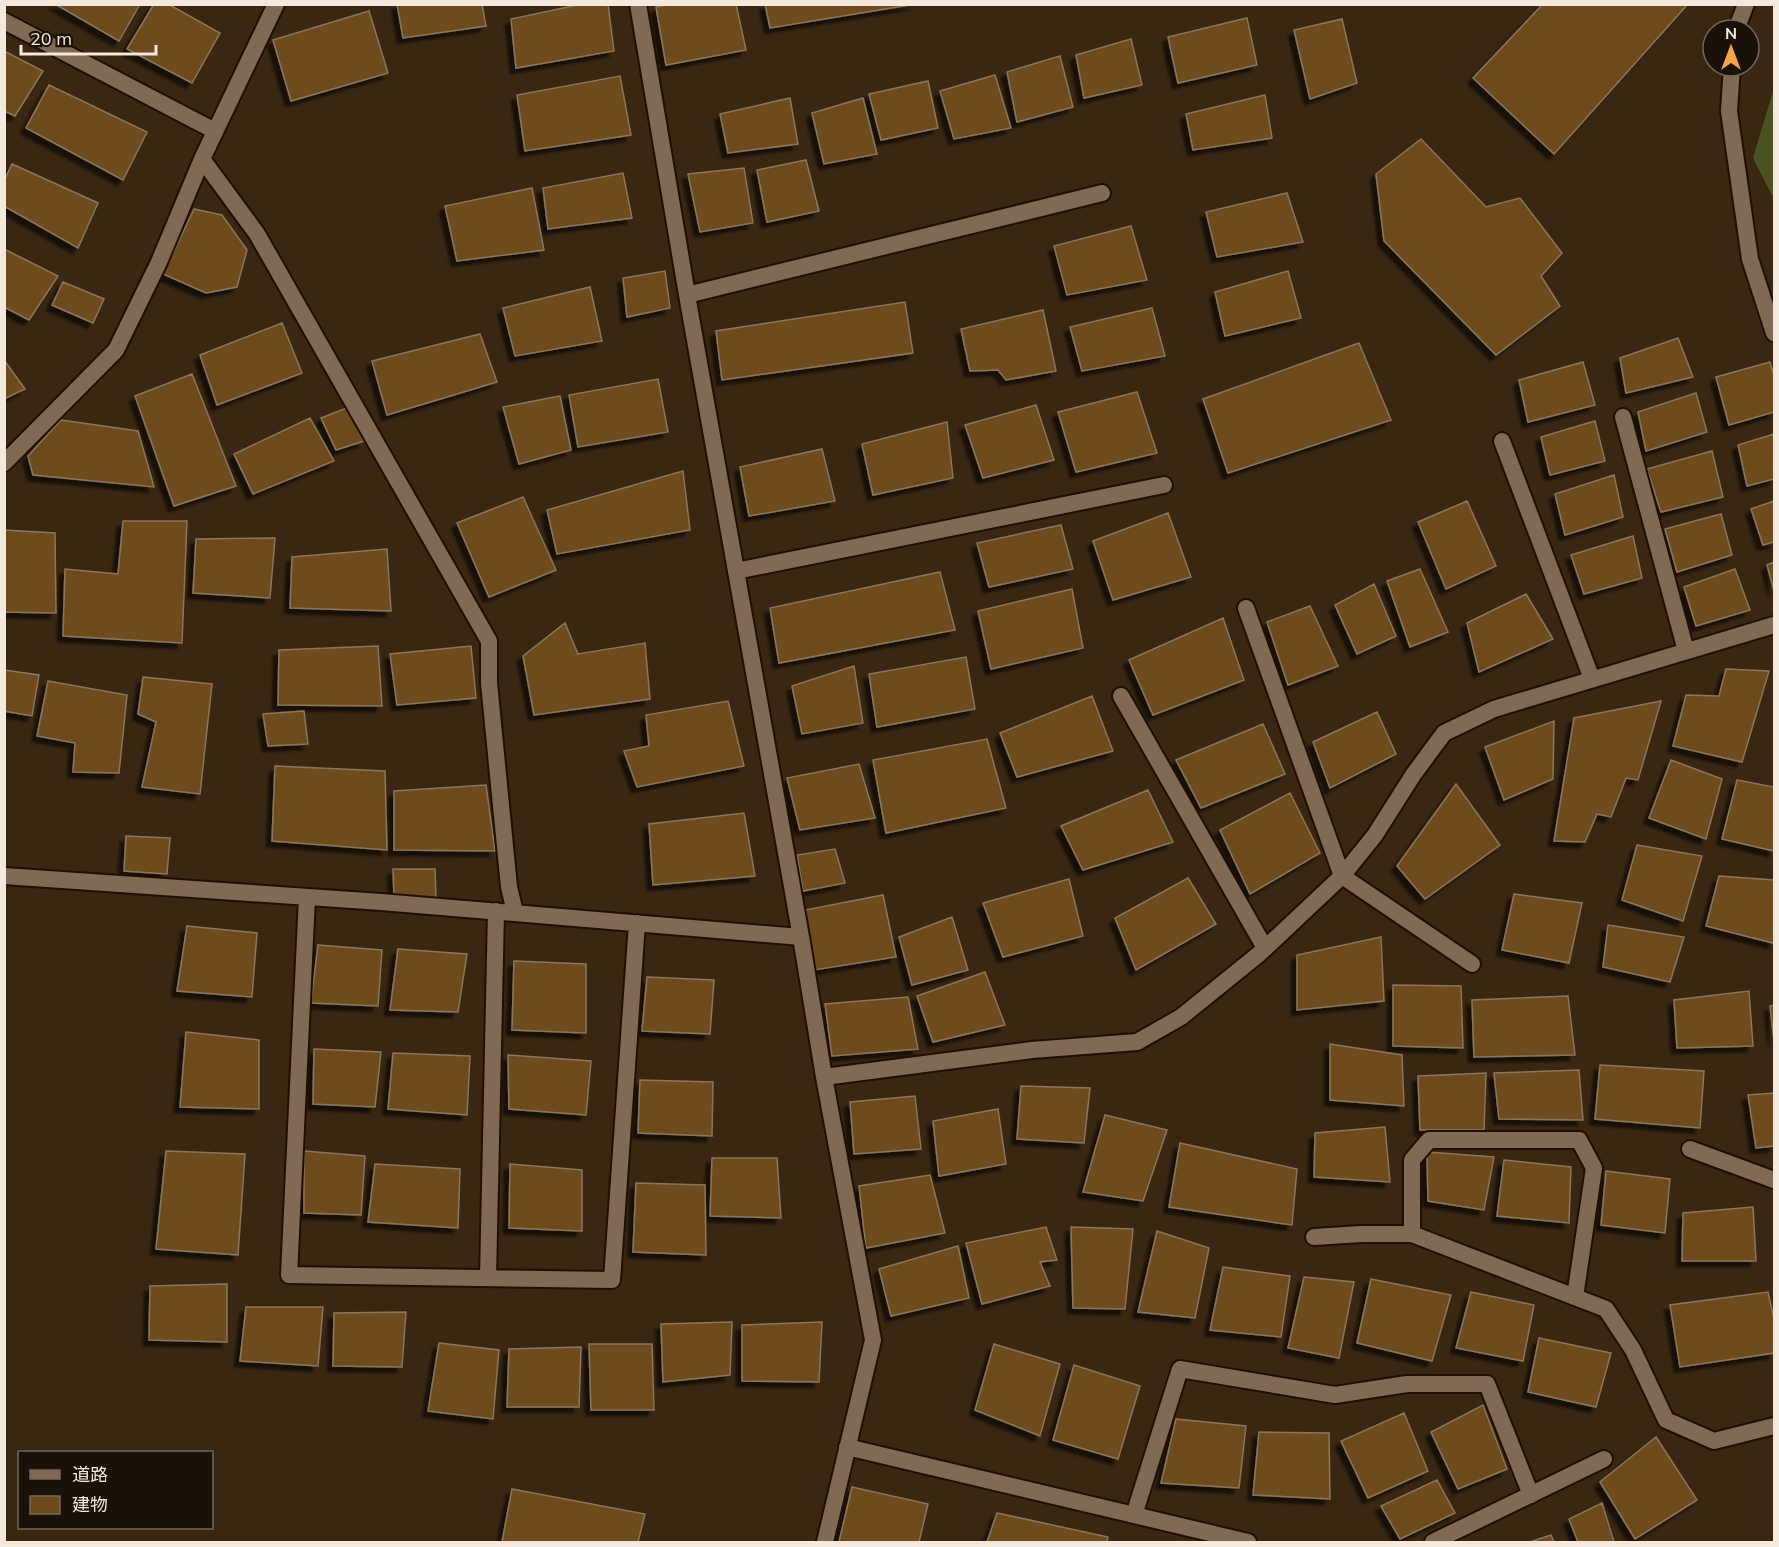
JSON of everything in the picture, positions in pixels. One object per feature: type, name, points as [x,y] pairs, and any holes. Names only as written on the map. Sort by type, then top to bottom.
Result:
[{"type":"street","points":[[4,463],[116,350],[159,262],[202,159],[276,4]]},
{"type":"street","points":[[638,4],[824,1077],[873,1340],[825,1542]]},
{"type":"street","points":[[4,21],[215,132]]},
{"type":"street","points":[[1731,78],[1729,111],[1748,248],[1774,333]]},
{"type":"street","points":[[202,159],[257,234],[489,641],[489,683],[509,887],[515,912]]},
{"type":"street","points":[[687,295],[1102,193]]},
{"type":"street","points":[[1623,417],[1686,651]]},
{"type":"street","points":[[1502,441],[1592,679]]},
{"type":"street","points":[[736,571],[1164,485]]},
{"type":"street","points":[[1246,608],[1342,876],[1472,964]]},
{"type":"street","points":[[824,1077],[1032,1050],[1137,1042],[1181,1017],[1265,948],[1342,876],[1375,835],[1413,775],[1444,733],[1494,708],[1774,625]]},
{"type":"street","points":[[1121,696],[1265,948]]},
{"type":"street","points":[[4,876],[515,912],[801,937]]},
{"type":"street","points":[[307,897],[289,1275],[612,1280],[637,923]]},
{"type":"street","points":[[488,1278],[496,911]]},
{"type":"street","points":[[1412,1234],[1412,1160],[1429,1140],[1579,1140],[1594,1168],[1575,1297]]},
{"type":"street","points":[[1690,1149],[1774,1180]]},
{"type":"street","points":[[1314,1237],[1412,1234],[1605,1309],[1633,1350],[1666,1420],[1714,1441],[1774,1426]]},
{"type":"street","points":[[1134,1515],[1180,1369],[1335,1395],[1407,1384],[1487,1384],[1531,1495]]},
{"type":"street","points":[[847,1446],[1248,1542]]},
{"type":"street","points":[[1433,1542],[1604,1459]]},
{"type":"green space","points":[[1774,88],[1774,199],[1753,158]]},
{"type":"building","points":[[55,4],[140,4],[119,41]]},
{"type":"building","points":[[154,4],[168,4],[220,33],[192,83],[127,49]]},
{"type":"building","points":[[397,4],[482,4],[486,26],[403,38]]},
{"type":"building","points":[[582,4],[608,4],[614,51],[516,68],[511,19]]},
{"type":"building","points":[[673,4],[736,4],[746,50],[666,65],[656,7]]},
{"type":"building","points":[[765,4],[916,4],[770,28]]},
{"type":"building","points":[[1543,4],[1688,4],[1554,154],[1473,78]]},
{"type":"building","points":[[369,11],[388,73],[291,101],[273,40]]},
{"type":"building","points":[[1247,18],[1257,65],[1178,83],[1168,37]]},
{"type":"building","points":[[1342,19],[1357,83],[1310,99],[1294,30]]},
{"type":"building","points":[[1131,39],[1142,85],[1084,98],[1076,55]]},
{"type":"building","points":[[4,51],[43,71],[15,116],[4,111]]},
{"type":"building","points":[[1060,56],[1073,107],[1017,122],[1007,72]]},
{"type":"building","points":[[995,75],[1011,128],[954,139],[940,91]]},
{"type":"building","points":[[620,76],[631,135],[525,151],[517,95]]},
{"type":"building","points":[[928,81],[938,128],[881,140],[869,94]]},
{"type":"building","points":[[49,85],[147,132],[123,180],[26,128]]},
{"type":"building","points":[[1265,95],[1272,138],[1193,150],[1186,114]]},
{"type":"building","points":[[790,98],[798,144],[728,153],[720,114]]},
{"type":"building","points":[[863,98],[877,154],[824,164],[812,113]]},
{"type":"building","points":[[1421,139],[1486,207],[1520,198],[1562,253],[1541,276],[1560,306],[1496,355],[1384,241],[1376,174]]},
{"type":"building","points":[[806,160],[819,211],[767,222],[757,170]]},
{"type":"building","points":[[12,164],[98,203],[78,248],[4,206],[4,181]]},
{"type":"building","points":[[744,168],[753,223],[700,232],[688,174]]},
{"type":"building","points":[[623,173],[632,218],[548,229],[543,188]]},
{"type":"building","points":[[532,188],[544,250],[457,261],[445,206]]},
{"type":"building","points":[[1287,193],[1303,242],[1217,257],[1206,212]]},
{"type":"building","points":[[194,209],[222,215],[247,250],[237,287],[206,293],[163,274]]},
{"type":"building","points":[[1131,226],[1147,280],[1067,295],[1054,246]]},
{"type":"building","points":[[4,249],[58,276],[29,320],[4,307]]},
{"type":"building","points":[[665,271],[670,308],[627,317],[623,278]]},
{"type":"building","points":[[1288,271],[1301,318],[1225,336],[1215,292]]},
{"type":"building","points":[[63,282],[104,299],[93,323],[52,305]]},
{"type":"building","points":[[590,287],[602,341],[515,356],[503,308]]},
{"type":"building","points":[[905,302],[913,353],[722,380],[716,331]]},
{"type":"building","points":[[1152,308],[1165,356],[1082,371],[1070,327]]},
{"type":"building","points":[[1043,310],[1056,371],[1006,380],[998,370],[970,371],[961,329]]},
{"type":"building","points":[[282,323],[302,373],[217,405],[200,355]]},
{"type":"building","points":[[480,334],[497,382],[387,415],[372,361]]},
{"type":"building","points":[[1678,338],[1693,377],[1626,393],[1620,358]]},
{"type":"building","points":[[1359,343],[1391,420],[1228,473],[1203,399]]},
{"type":"building","points":[[4,360],[25,389],[4,399]]},
{"type":"building","points":[[1583,362],[1595,405],[1528,422],[1519,380]]},
{"type":"building","points":[[1770,362],[1774,376],[1774,412],[1729,425],[1716,377]]},
{"type":"building","points":[[192,374],[236,486],[174,506],[135,396]]},
{"type":"building","points":[[658,379],[668,432],[578,447],[569,395]]},
{"type":"building","points":[[1137,392],[1157,453],[1076,472],[1058,412]]},
{"type":"building","points":[[1696,393],[1707,432],[1646,451],[1638,412]]},
{"type":"building","points":[[560,396],[571,450],[519,464],[503,407]]},
{"type":"building","points":[[1036,405],[1054,460],[983,478],[965,425]]},
{"type":"building","points":[[347,408],[364,441],[336,450],[321,418]]},
{"type":"building","points":[[310,418],[334,461],[253,494],[234,454]]},
{"type":"building","points":[[61,420],[138,431],[154,487],[33,475],[28,456]]},
{"type":"building","points":[[1595,421],[1605,461],[1550,475],[1541,437]]},
{"type":"building","points":[[947,422],[953,478],[873,495],[862,444]]},
{"type":"building","points":[[1774,434],[1774,479],[1747,486],[1738,445]]},
{"type":"building","points":[[822,449],[835,501],[749,516],[740,467]]},
{"type":"building","points":[[1712,451],[1723,497],[1661,512],[1647,469]]},
{"type":"building","points":[[683,471],[690,530],[557,554],[547,510]]},
{"type":"building","points":[[1614,475],[1623,517],[1565,535],[1555,494]]},
{"type":"building","points":[[523,497],[556,570],[489,597],[457,523]]},
{"type":"building","points":[[1467,501],[1496,566],[1446,589],[1418,522]]},
{"type":"building","points":[[1774,501],[1774,542],[1763,545],[1751,509]]},
{"type":"building","points":[[1168,513],[1191,577],[1113,600],[1093,541]]},
{"type":"building","points":[[1721,514],[1732,555],[1677,572],[1665,529]]},
{"type":"building","points":[[123,521],[187,521],[182,643],[63,636],[65,569],[118,574]]},
{"type":"building","points":[[1061,525],[1073,569],[989,587],[977,543]]},
{"type":"building","points":[[4,530],[55,533],[56,613],[4,612]]},
{"type":"building","points":[[1633,536],[1642,578],[1584,594],[1571,555]]},
{"type":"building","points":[[275,538],[270,598],[193,593],[196,539]]},
{"type":"building","points":[[387,549],[391,611],[290,608],[292,557]]},
{"type":"building","points":[[1774,562],[1774,591],[1767,565]]},
{"type":"building","points":[[1420,569],[1448,632],[1410,647],[1387,581]]},
{"type":"building","points":[[1735,569],[1750,610],[1696,626],[1684,587]]},
{"type":"building","points":[[940,572],[955,630],[779,663],[770,608]]},
{"type":"building","points":[[1374,584],[1396,636],[1357,654],[1335,605]]},
{"type":"building","points":[[1072,589],[1083,648],[991,669],[978,611]]},
{"type":"building","points":[[1526,594],[1553,639],[1479,672],[1467,623]]},
{"type":"building","points":[[1310,606],[1338,666],[1288,685],[1267,622]]},
{"type":"building","points":[[1223,618],[1244,680],[1153,715],[1129,660]]},
{"type":"building","points":[[565,623],[578,654],[645,643],[650,699],[534,715],[523,656]]},
{"type":"building","points":[[378,646],[382,706],[278,705],[279,650]]},
{"type":"building","points":[[471,646],[476,698],[397,705],[390,654]]},
{"type":"building","points":[[966,657],[975,709],[877,727],[869,674]]},
{"type":"building","points":[[854,666],[863,723],[802,734],[792,686]]},
{"type":"building","points":[[1726,669],[1769,671],[1742,762],[1673,746],[1686,695],[1719,696]]},
{"type":"building","points":[[4,670],[39,675],[32,716],[4,711]]},
{"type":"building","points":[[143,677],[212,684],[200,794],[142,787],[156,722],[138,714]]},
{"type":"building","points":[[48,681],[127,695],[119,773],[73,772],[75,743],[37,736]]},
{"type":"building","points":[[1092,696],[1113,751],[1017,777],[1000,733]]},
{"type":"building","points":[[728,701],[744,766],[637,787],[624,751],[649,746],[646,715]]},
{"type":"building","points":[[1661,701],[1638,780],[1626,778],[1611,817],[1597,814],[1585,842],[1554,841],[1574,718]]},
{"type":"building","points":[[304,711],[308,744],[268,746],[263,714]]},
{"type":"building","points":[[1377,712],[1396,754],[1330,788],[1313,742]]},
{"type":"building","points":[[1554,721],[1553,779],[1504,800],[1485,747]]},
{"type":"building","points":[[1263,724],[1285,774],[1201,808],[1176,760]]},
{"type":"building","points":[[987,739],[1006,808],[886,833],[873,760]]},
{"type":"building","points":[[1671,760],[1722,779],[1706,839],[1649,818]]},
{"type":"building","points":[[859,764],[875,818],[800,830],[787,778]]},
{"type":"building","points":[[275,766],[385,771],[387,850],[272,841]]},
{"type":"building","points":[[1737,780],[1774,787],[1774,851],[1722,839]]},
{"type":"building","points":[[1456,784],[1500,845],[1425,899],[1397,866]]},
{"type":"building","points":[[486,785],[495,851],[394,850],[394,791]]},
{"type":"building","points":[[1148,790],[1173,842],[1083,870],[1061,826]]},
{"type":"building","points":[[1290,793],[1320,853],[1250,894],[1220,830]]},
{"type":"building","points":[[744,813],[755,876],[653,885],[649,824]]},
{"type":"building","points":[[126,836],[170,838],[167,874],[124,871]]},
{"type":"building","points":[[1637,845],[1702,856],[1683,921],[1622,900]]},
{"type":"building","points":[[835,849],[845,883],[803,891],[797,855]]},
{"type":"building","points":[[393,869],[435,869],[436,898],[394,894]]},
{"type":"building","points":[[1719,876],[1774,880],[1773,943],[1706,926]]},
{"type":"building","points":[[1188,878],[1216,924],[1136,970],[1115,918]]},
{"type":"building","points":[[1069,879],[1083,936],[1003,957],[983,903]]},
{"type":"building","points":[[1514,894],[1582,903],[1569,963],[1502,950]]},
{"type":"building","points":[[883,895],[896,957],[814,970],[805,910]]},
{"type":"building","points":[[952,917],[968,970],[912,985],[899,937]]},
{"type":"building","points":[[1608,925],[1684,937],[1670,982],[1603,967]]},
{"type":"building","points":[[187,926],[257,933],[252,997],[177,991]]},
{"type":"building","points":[[1381,937],[1384,1001],[1297,1010],[1297,955]]},
{"type":"building","points":[[318,945],[382,950],[378,1006],[311,1003]]},
{"type":"building","points":[[398,949],[467,954],[458,1012],[390,1010]]},
{"type":"building","points":[[514,961],[586,964],[586,1033],[512,1030]]},
{"type":"building","points":[[985,972],[1005,1025],[933,1042],[917,996]]},
{"type":"building","points":[[647,977],[714,980],[710,1034],[642,1031]]},
{"type":"building","points":[[1393,985],[1461,986],[1463,1048],[1393,1046]]},
{"type":"building","points":[[1749,991],[1753,1046],[1677,1048],[1674,1000]]},
{"type":"building","points":[[1568,996],[1575,1055],[1474,1057],[1472,1000]]},
{"type":"building","points":[[908,997],[918,1049],[832,1056],[825,1004]]},
{"type":"building","points":[[1774,1005],[1774,1042],[1770,1006]]},
{"type":"building","points":[[186,1032],[259,1040],[259,1109],[180,1107]]},
{"type":"building","points":[[1330,1044],[1402,1055],[1404,1106],[1330,1100]]},
{"type":"building","points":[[314,1049],[381,1052],[375,1107],[313,1104]]},
{"type":"building","points":[[393,1053],[470,1056],[467,1115],[388,1109]]},
{"type":"building","points":[[508,1055],[591,1061],[586,1115],[509,1109]]},
{"type":"building","points":[[1600,1065],[1704,1071],[1700,1128],[1595,1119]]},
{"type":"building","points":[[1579,1070],[1583,1120],[1499,1119],[1494,1073]]},
{"type":"building","points":[[1486,1073],[1484,1130],[1420,1130],[1418,1076]]},
{"type":"building","points":[[640,1080],[713,1082],[712,1136],[638,1133]]},
{"type":"building","points":[[1021,1086],[1090,1088],[1084,1143],[1017,1139]]},
{"type":"building","points":[[1774,1093],[1774,1146],[1756,1148],[1748,1095]]},
{"type":"building","points":[[915,1096],[921,1149],[854,1154],[850,1102]]},
{"type":"building","points":[[998,1109],[1006,1164],[939,1176],[933,1121]]},
{"type":"building","points":[[1105,1115],[1167,1130],[1143,1201],[1083,1192]]},
{"type":"building","points":[[1385,1127],[1390,1182],[1314,1177],[1315,1133]]},
{"type":"building","points":[[1180,1143],[1297,1169],[1292,1225],[1169,1207]]},
{"type":"building","points":[[166,1151],[245,1154],[238,1255],[156,1249]]},
{"type":"building","points":[[304,1151],[365,1156],[361,1215],[304,1213]]},
{"type":"building","points":[[1427,1152],[1494,1157],[1484,1210],[1428,1201]]},
{"type":"building","points":[[712,1158],[777,1158],[781,1218],[710,1216]]},
{"type":"building","points":[[1504,1160],[1571,1167],[1569,1223],[1497,1216]]},
{"type":"building","points":[[375,1164],[460,1169],[458,1228],[368,1222]]},
{"type":"building","points":[[510,1164],[582,1170],[582,1231],[509,1228]]},
{"type":"building","points":[[1606,1171],[1670,1179],[1665,1233],[1601,1225]]},
{"type":"building","points":[[930,1175],[945,1233],[866,1248],[859,1186]]},
{"type":"building","points":[[636,1183],[705,1185],[706,1255],[633,1252]]},
{"type":"building","points":[[1753,1207],[1756,1261],[1682,1261],[1683,1213]]},
{"type":"building","points":[[1046,1227],[1057,1260],[1040,1262],[1050,1286],[982,1304],[966,1243]]},
{"type":"building","points":[[1071,1227],[1133,1229],[1125,1309],[1073,1308]]},
{"type":"building","points":[[1157,1231],[1209,1248],[1195,1318],[1138,1312]]},
{"type":"building","points":[[958,1246],[969,1298],[891,1316],[879,1269]]},
{"type":"building","points":[[1223,1267],[1290,1276],[1281,1337],[1210,1330]]},
{"type":"building","points":[[1304,1277],[1354,1282],[1339,1358],[1288,1348]]},
{"type":"building","points":[[1371,1279],[1451,1295],[1432,1361],[1357,1343]]},
{"type":"building","points":[[227,1284],[227,1342],[149,1340],[150,1286]]},
{"type":"building","points":[[1471,1292],[1534,1305],[1523,1361],[1456,1348]]},
{"type":"building","points":[[1768,1292],[1774,1319],[1774,1353],[1680,1367],[1670,1305]]},
{"type":"building","points":[[246,1307],[323,1307],[318,1366],[240,1361]]},
{"type":"building","points":[[406,1312],[402,1367],[333,1366],[334,1313]]},
{"type":"building","points":[[732,1322],[730,1375],[663,1382],[661,1324]]},
{"type":"building","points":[[822,1322],[819,1382],[742,1381],[742,1325]]},
{"type":"building","points":[[1539,1338],[1611,1353],[1596,1407],[1528,1392]]},
{"type":"building","points":[[439,1343],[499,1350],[493,1419],[428,1411]]},
{"type":"building","points":[[589,1344],[652,1344],[654,1410],[591,1410]]},
{"type":"building","points":[[994,1344],[1060,1364],[1040,1436],[975,1410]]},
{"type":"building","points":[[581,1347],[579,1407],[507,1407],[509,1349]]},
{"type":"building","points":[[1074,1365],[1140,1386],[1118,1459],[1053,1440]]},
{"type":"building","points":[[1483,1405],[1507,1469],[1458,1489],[1431,1432]]},
{"type":"building","points":[[1404,1413],[1428,1471],[1368,1498],[1341,1441]]},
{"type":"building","points":[[1176,1419],[1246,1426],[1239,1488],[1161,1483]]},
{"type":"building","points":[[1259,1432],[1329,1433],[1330,1499],[1253,1495]]},
{"type":"building","points":[[1656,1437],[1697,1500],[1635,1539],[1600,1482]]},
{"type":"building","points":[[1437,1480],[1455,1513],[1400,1539],[1381,1506]]},
{"type":"building","points":[[852,1487],[928,1504],[919,1542],[839,1542]]},
{"type":"building","points":[[512,1489],[645,1514],[638,1542],[502,1542]]},
{"type":"building","points":[[1602,1503],[1614,1542],[1578,1542],[1569,1519]]},
{"type":"building","points":[[997,1513],[1108,1537],[1107,1542],[987,1542]]},
{"type":"building","points":[[1551,1535],[1554,1542],[1530,1542]]}]
